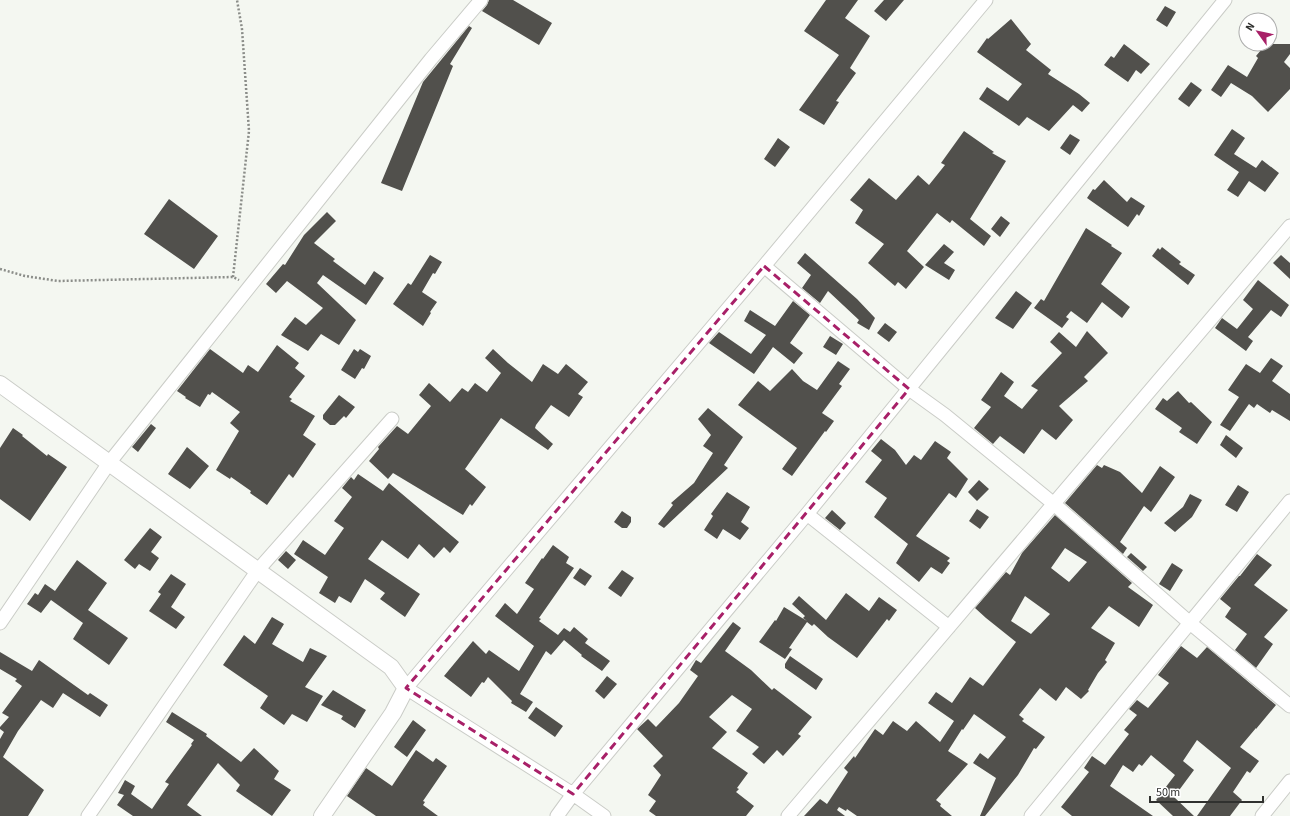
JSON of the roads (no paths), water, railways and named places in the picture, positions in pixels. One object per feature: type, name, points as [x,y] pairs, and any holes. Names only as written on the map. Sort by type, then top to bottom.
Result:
[{"type":"street","points":[[0,623],[109,463],[431,59],[481,0]]},
{"type":"street","points":[[322,816],[393,713],[406,688],[764,266],[986,0]]},
{"type":"street","points":[[557,816],[573,794],[807,514],[1225,0]]},
{"type":"street","points":[[788,816],[1290,226]]},
{"type":"street","points":[[764,266],[909,389],[945,415],[1054,504],[1190,623],[1290,706]]},
{"type":"street","points":[[0,384],[391,667],[406,688],[573,794],[604,816]]},
{"type":"street","points":[[88,816],[258,570],[392,418]]},
{"type":"street","points":[[1031,816],[1290,500]]},
{"type":"street","points":[[807,514],[949,627]]},
{"type":"street","points":[[1262,816],[1290,781]]}]
